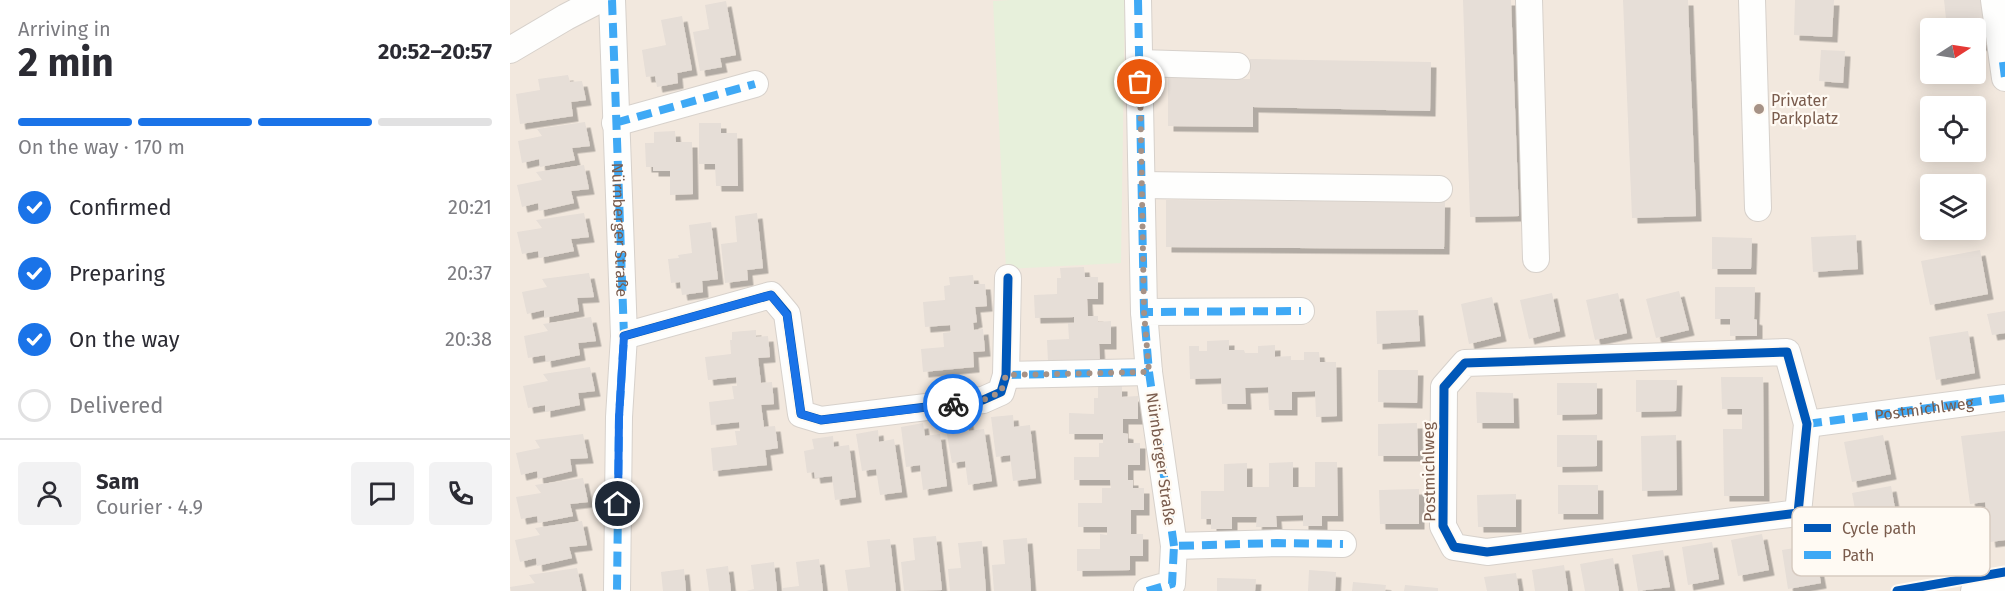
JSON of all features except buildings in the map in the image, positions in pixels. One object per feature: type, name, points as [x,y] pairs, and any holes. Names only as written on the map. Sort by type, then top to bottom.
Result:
[{"type":"street","points":[[510,50],[599,0]]},
{"type":"street","name":"Nürnberger Straße","points":[[612,0],[624,336],[619,417],[617,591]]},
{"type":"street","name":"Nürnberger Straße","points":[[1138,0],[1144,312],[1149,372],[1174,546],[1172,584],[1147,591]]},
{"type":"street","points":[[1529,0],[1536,258]]},
{"type":"street","points":[[1752,0],[1758,208]]},
{"type":"street","points":[[1994,0],[2005,78]]},
{"type":"street","points":[[1140,63],[1237,66]]},
{"type":"street","points":[[615,123],[755,84]]},
{"type":"street","points":[[1142,185],[1439,189]]},
{"type":"street","points":[[624,336],[771,295],[787,315],[801,414],[821,420],[983,400],[1001,392],[1006,375],[1008,278]]},
{"type":"street","points":[[1144,312],[1301,311]]},
{"type":"street","name":"Postmichlweg","points":[[1792,514],[1487,552],[1455,547],[1443,526],[1444,387],[1465,363],[1787,352],[1807,424],[1799,507]]},
{"type":"street","name":"Nürnberger Straße","points":[[1006,375],[1149,372]]},
{"type":"street","name":"Postmichlweg","points":[[1807,424],[2005,398]]},
{"type":"street","name":"Nürnberger Straße","points":[[1174,546],[1343,544]]},
{"type":"street","points":[[1974,591],[2005,584]]},
{"type":"shaded area","points":[[510,0],[2005,0],[2005,591],[510,591]]},
{"type":"green space","points":[[1125,0],[1121,263],[1006,269],[993,1]]},
{"type":"marked path","points":[[612,0],[624,336],[619,417],[617,591]]},
{"type":"marked path","points":[[1138,0],[1144,312]]},
{"type":"marked path","points":[[2003,62],[2005,78]]},
{"type":"marked path","points":[[615,123],[755,84]]},
{"type":"marked path","points":[[1174,546],[1149,372],[1144,312],[1301,311]]},
{"type":"marked path","points":[[1006,375],[1149,372]]},
{"type":"marked path","points":[[1807,424],[2005,398]]},
{"type":"marked path","points":[[1147,591],[1172,584],[1174,546],[1343,544]]},
{"type":"cycle path","points":[[624,336],[771,295],[787,314],[801,414],[821,420],[983,400],[1001,392],[1006,375],[1008,278]]},
{"type":"cycle path","points":[[1787,352],[1807,424],[1799,507]]},
{"type":"cycle path","points":[[1787,352],[1465,363],[1444,387],[1443,526],[1454,547],[1487,552],[1792,514]]},
{"type":"cycle path","points":[[1990,575],[2005,572]]},
{"type":"cycle path","points":[[1897,591],[1982,576]]},
{"type":"way so far","points":[[953,404],[983,400],[1001,392],[1006,375],[1149,372],[1144,312],[1140,82]]},
{"type":"place","name":"Privater Parkplatz","points":[[1759,109]]},
{"type":"route","points":[[618,504],[619,417],[624,336],[771,295],[787,315],[801,414],[821,420],[953,404]]}]
